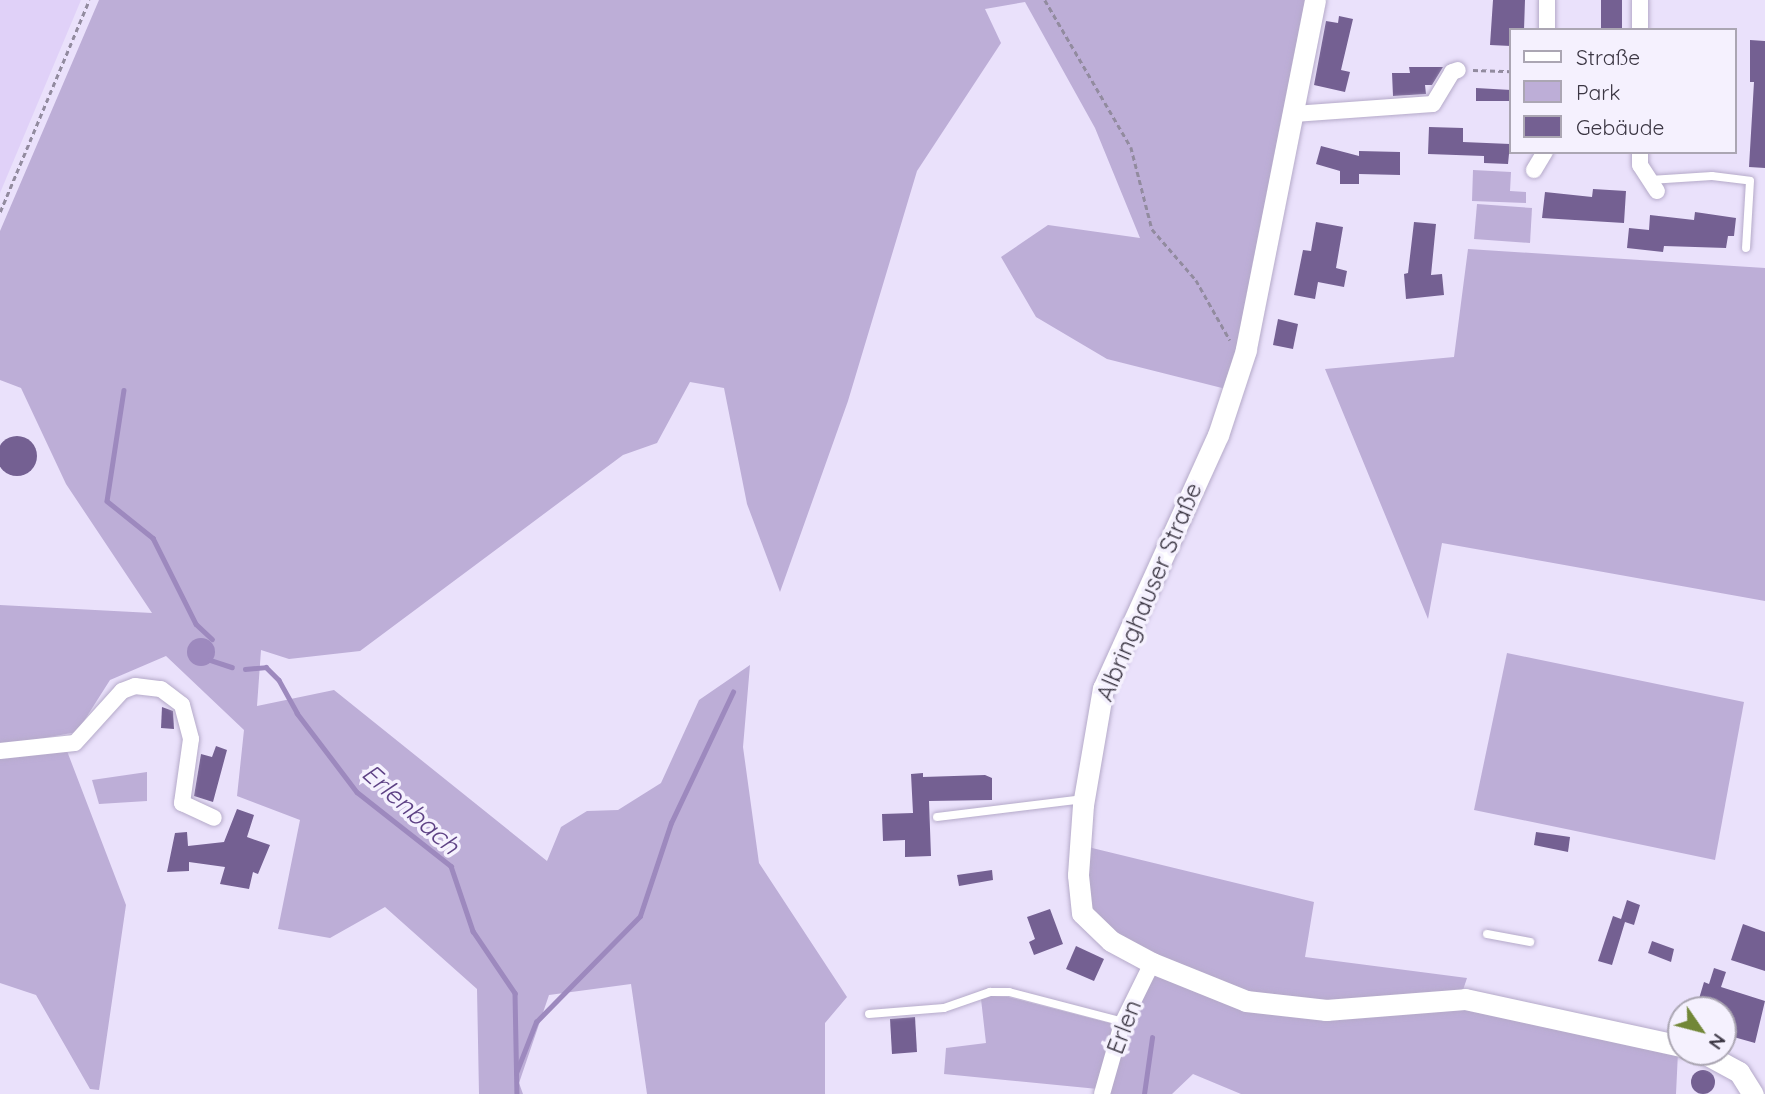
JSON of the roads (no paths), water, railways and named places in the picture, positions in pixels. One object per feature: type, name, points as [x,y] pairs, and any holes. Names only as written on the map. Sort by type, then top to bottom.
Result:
[{"type":"street","name":"Albringhauser Straße","points":[[1315,0],[1246,350],[1218,435],[1103,688],[1084,799],[1078,875],[1083,913],[1111,941],[1152,963],[1246,1001],[1285,1009],[1326,1010],[1465,999],[1667,1043]]},
{"type":"street","points":[[1547,0],[1547,28]]},
{"type":"street","points":[[1640,0],[1640,28]]},
{"type":"street","points":[[1294,114],[1433,104],[1452,72],[1458,71]]},
{"type":"street","points":[[1534,170],[1544,154]]},
{"type":"street","points":[[1640,154],[1640,165],[1652,185]]},
{"type":"street","points":[[0,751],[75,743],[122,691],[135,686],[161,689],[182,705],[191,739],[182,803],[214,818]]},
{"type":"street","name":"Erlen","points":[[1102,1094],[1123,1022],[1152,963]]},
{"type":"street","points":[[1729,1066],[1754,1094]]},
{"type":"lane","points":[[1652,185],[1712,176],[1751,181],[1746,248]]},
{"type":"lane","points":[[937,817],[1084,799]]},
{"type":"lane","points":[[1487,934],[1530,942]]},
{"type":"lane","points":[[869,1014],[944,1008],[990,992],[1009,992],[1123,1022]]},
{"type":"waterway","points":[[124,390],[107,501],[153,538],[196,624],[212,639]]},
{"type":"waterway","name":"Erlenbach","points":[[210,660],[232,667]]},
{"type":"waterway","name":"Erlenbach","points":[[245,669],[266,667],[279,680],[297,713],[357,792],[451,866],[473,931],[515,993],[517,1094]]},
{"type":"waterway","points":[[516,1073],[536,1022],[640,916],[671,823],[733,692]]},
{"type":"waterway","points":[[1144,1094],[1152,1038]]}]
